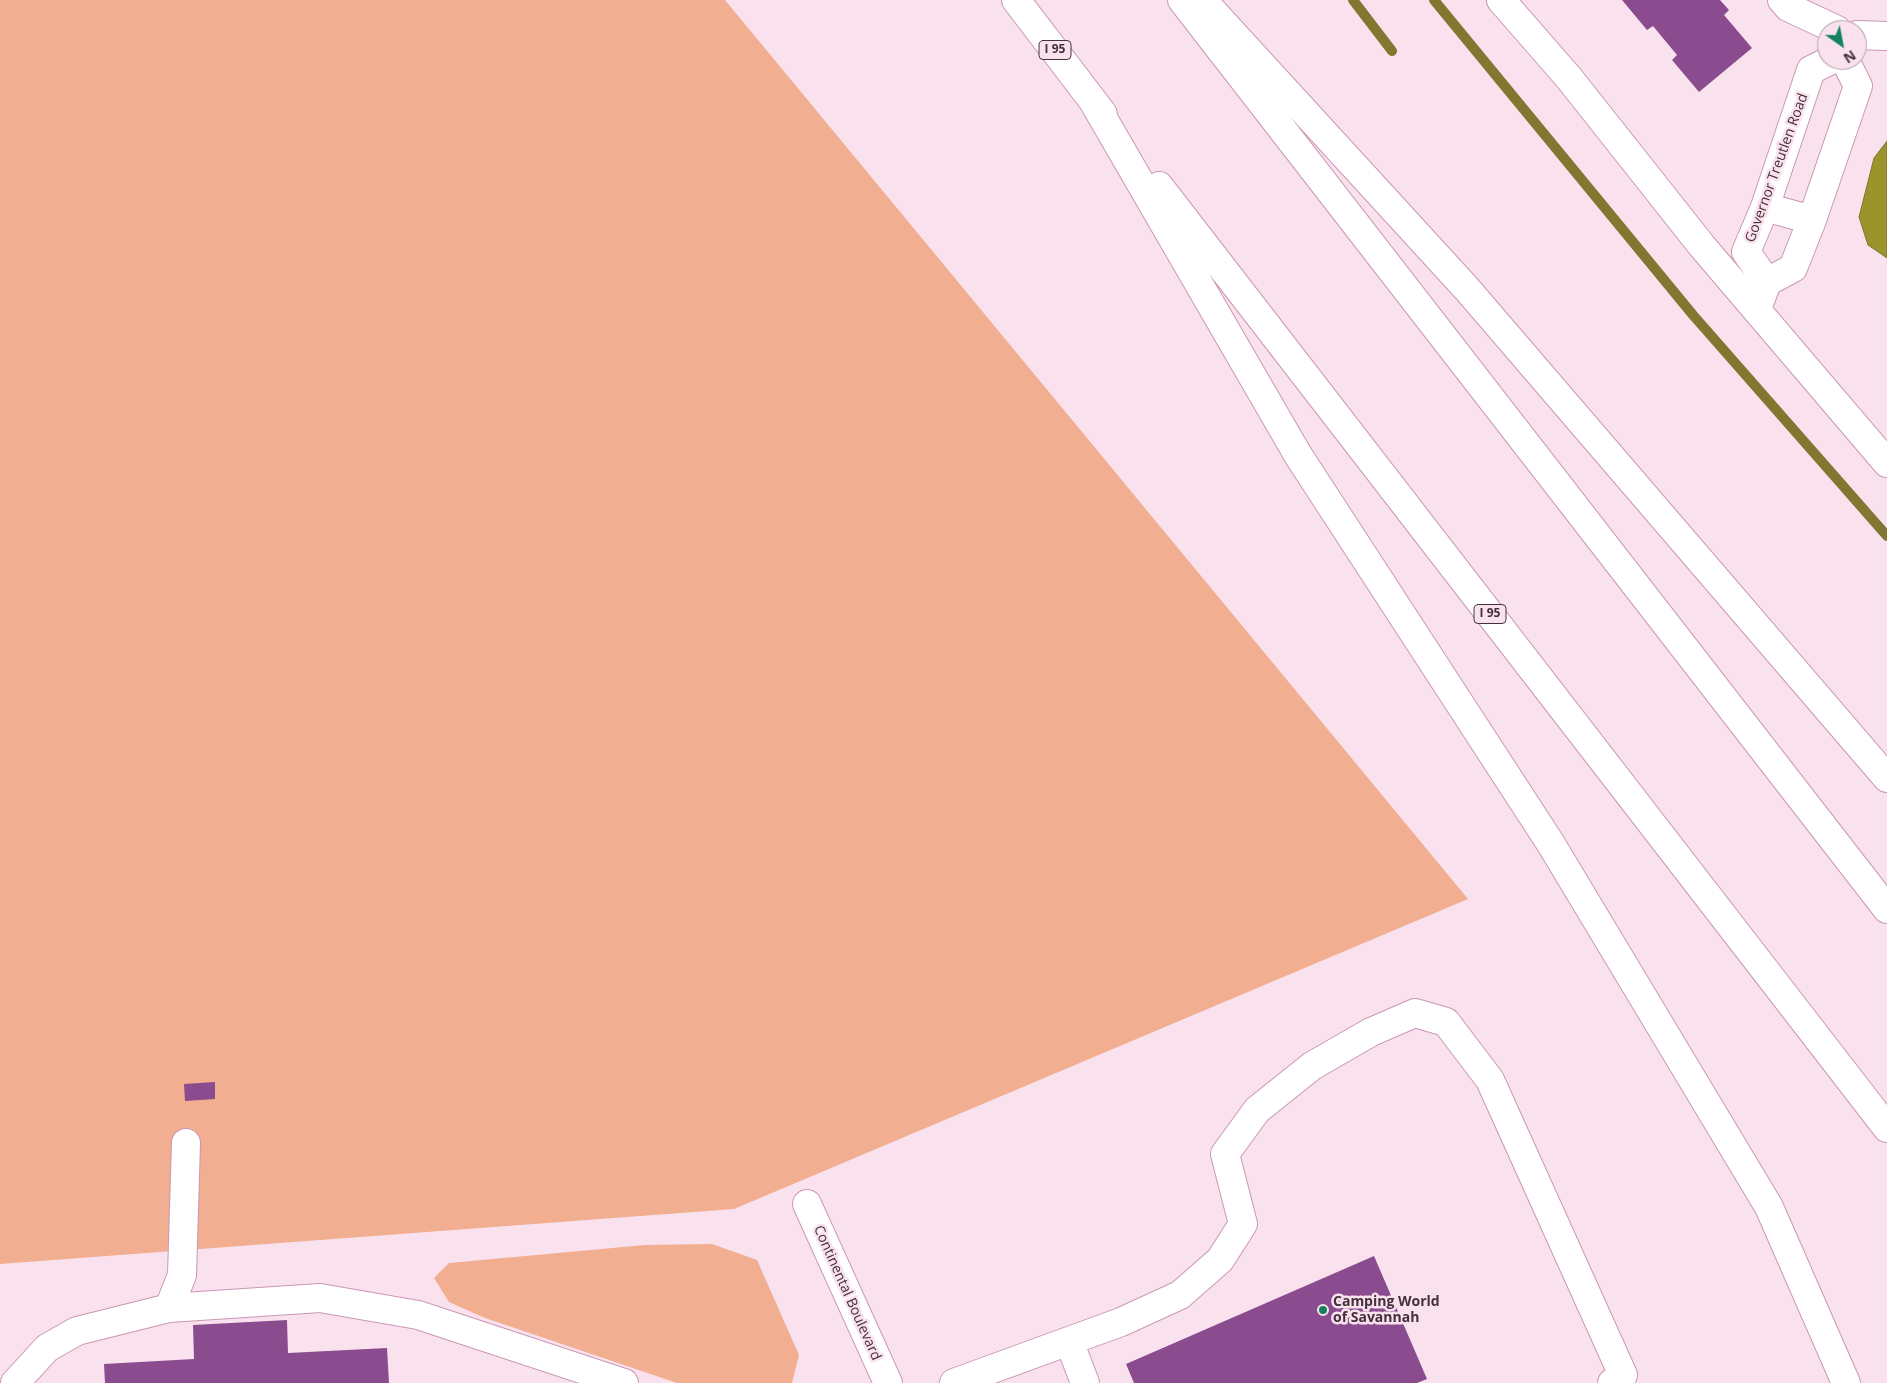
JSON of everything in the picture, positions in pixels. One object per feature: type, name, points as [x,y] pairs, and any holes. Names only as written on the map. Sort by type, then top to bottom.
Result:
[{"type":"main road","name":"I 95","points":[[1016,0],[1887,1128]]},
{"type":"main road","points":[[1182,0],[1887,910]]},
{"type":"main road","points":[[1202,0],[1467,288],[1887,778]]},
{"type":"main road","points":[[1501,0],[1569,78],[1702,246],[1887,464]]},
{"type":"main road","points":[[1782,0],[1788,7],[1817,21]]},
{"type":"main road","points":[[1867,35],[1887,36]]},
{"type":"main road","name":"Governor Treutlen Road","points":[[1767,282],[1746,252],[1765,207],[1811,70],[1817,67]]},
{"type":"main road","points":[[1757,309],[1767,282],[1793,268],[1812,220],[1858,86],[1850,70]]},
{"type":"main road","points":[[1093,101],[1298,455],[1551,844],[1769,1207],[1846,1383]]},
{"type":"main road","points":[[1765,207],[1812,220]]},
{"type":"main road","points":[[954,1383],[1121,1322],[1180,1295],[1220,1260],[1243,1224],[1226,1154],[1257,1110],[1312,1066],[1371,1032],[1415,1013],[1446,1022],[1490,1080],[1623,1375],[1612,1383]]},
{"type":"main road","points":[[169,1308],[182,1275],[186,1143]]},
{"type":"main road","name":"Continental Boulevard","points":[[807,1204],[888,1383]]},
{"type":"main road","points":[[15,1383],[47,1348],[77,1332],[169,1308],[320,1298],[418,1315],[576,1376],[624,1383]]},
{"type":"main road","points":[[1069,1341],[1085,1383]]},
{"type":"shaded area","points":[[0,0],[725,0],[1468,899],[734,1209],[0,1264]]},
{"type":"shaded area","points":[[1887,141],[1887,258],[1868,245],[1859,217],[1874,158]]},
{"type":"shaded area","points":[[712,1244],[757,1260],[799,1355],[792,1383],[677,1383],[485,1318],[449,1302],[434,1278],[449,1263],[645,1245]]},
{"type":"building","points":[[1622,0],[1720,0],[1729,10],[1724,15],[1752,48],[1699,92],[1672,60],[1677,55],[1653,26],[1647,30]]},
{"type":"building","points":[[215,1082],[215,1099],[185,1101],[184,1084]]},
{"type":"building","name":"Camping World of Savannah","points":[[1374,1256],[1427,1379],[1417,1383],[1134,1383],[1126,1364]]},
{"type":"building","points":[[287,1320],[288,1353],[387,1348],[389,1383],[105,1383],[104,1364],[194,1359],[193,1325]]},
{"type":"waterway","points":[[1353,0],[1392,51]]},
{"type":"waterway","points":[[1434,0],[1693,315],[1887,536]]},
{"type":"place","name":"Camping World of Savannah","points":[[1323,1310]]}]
